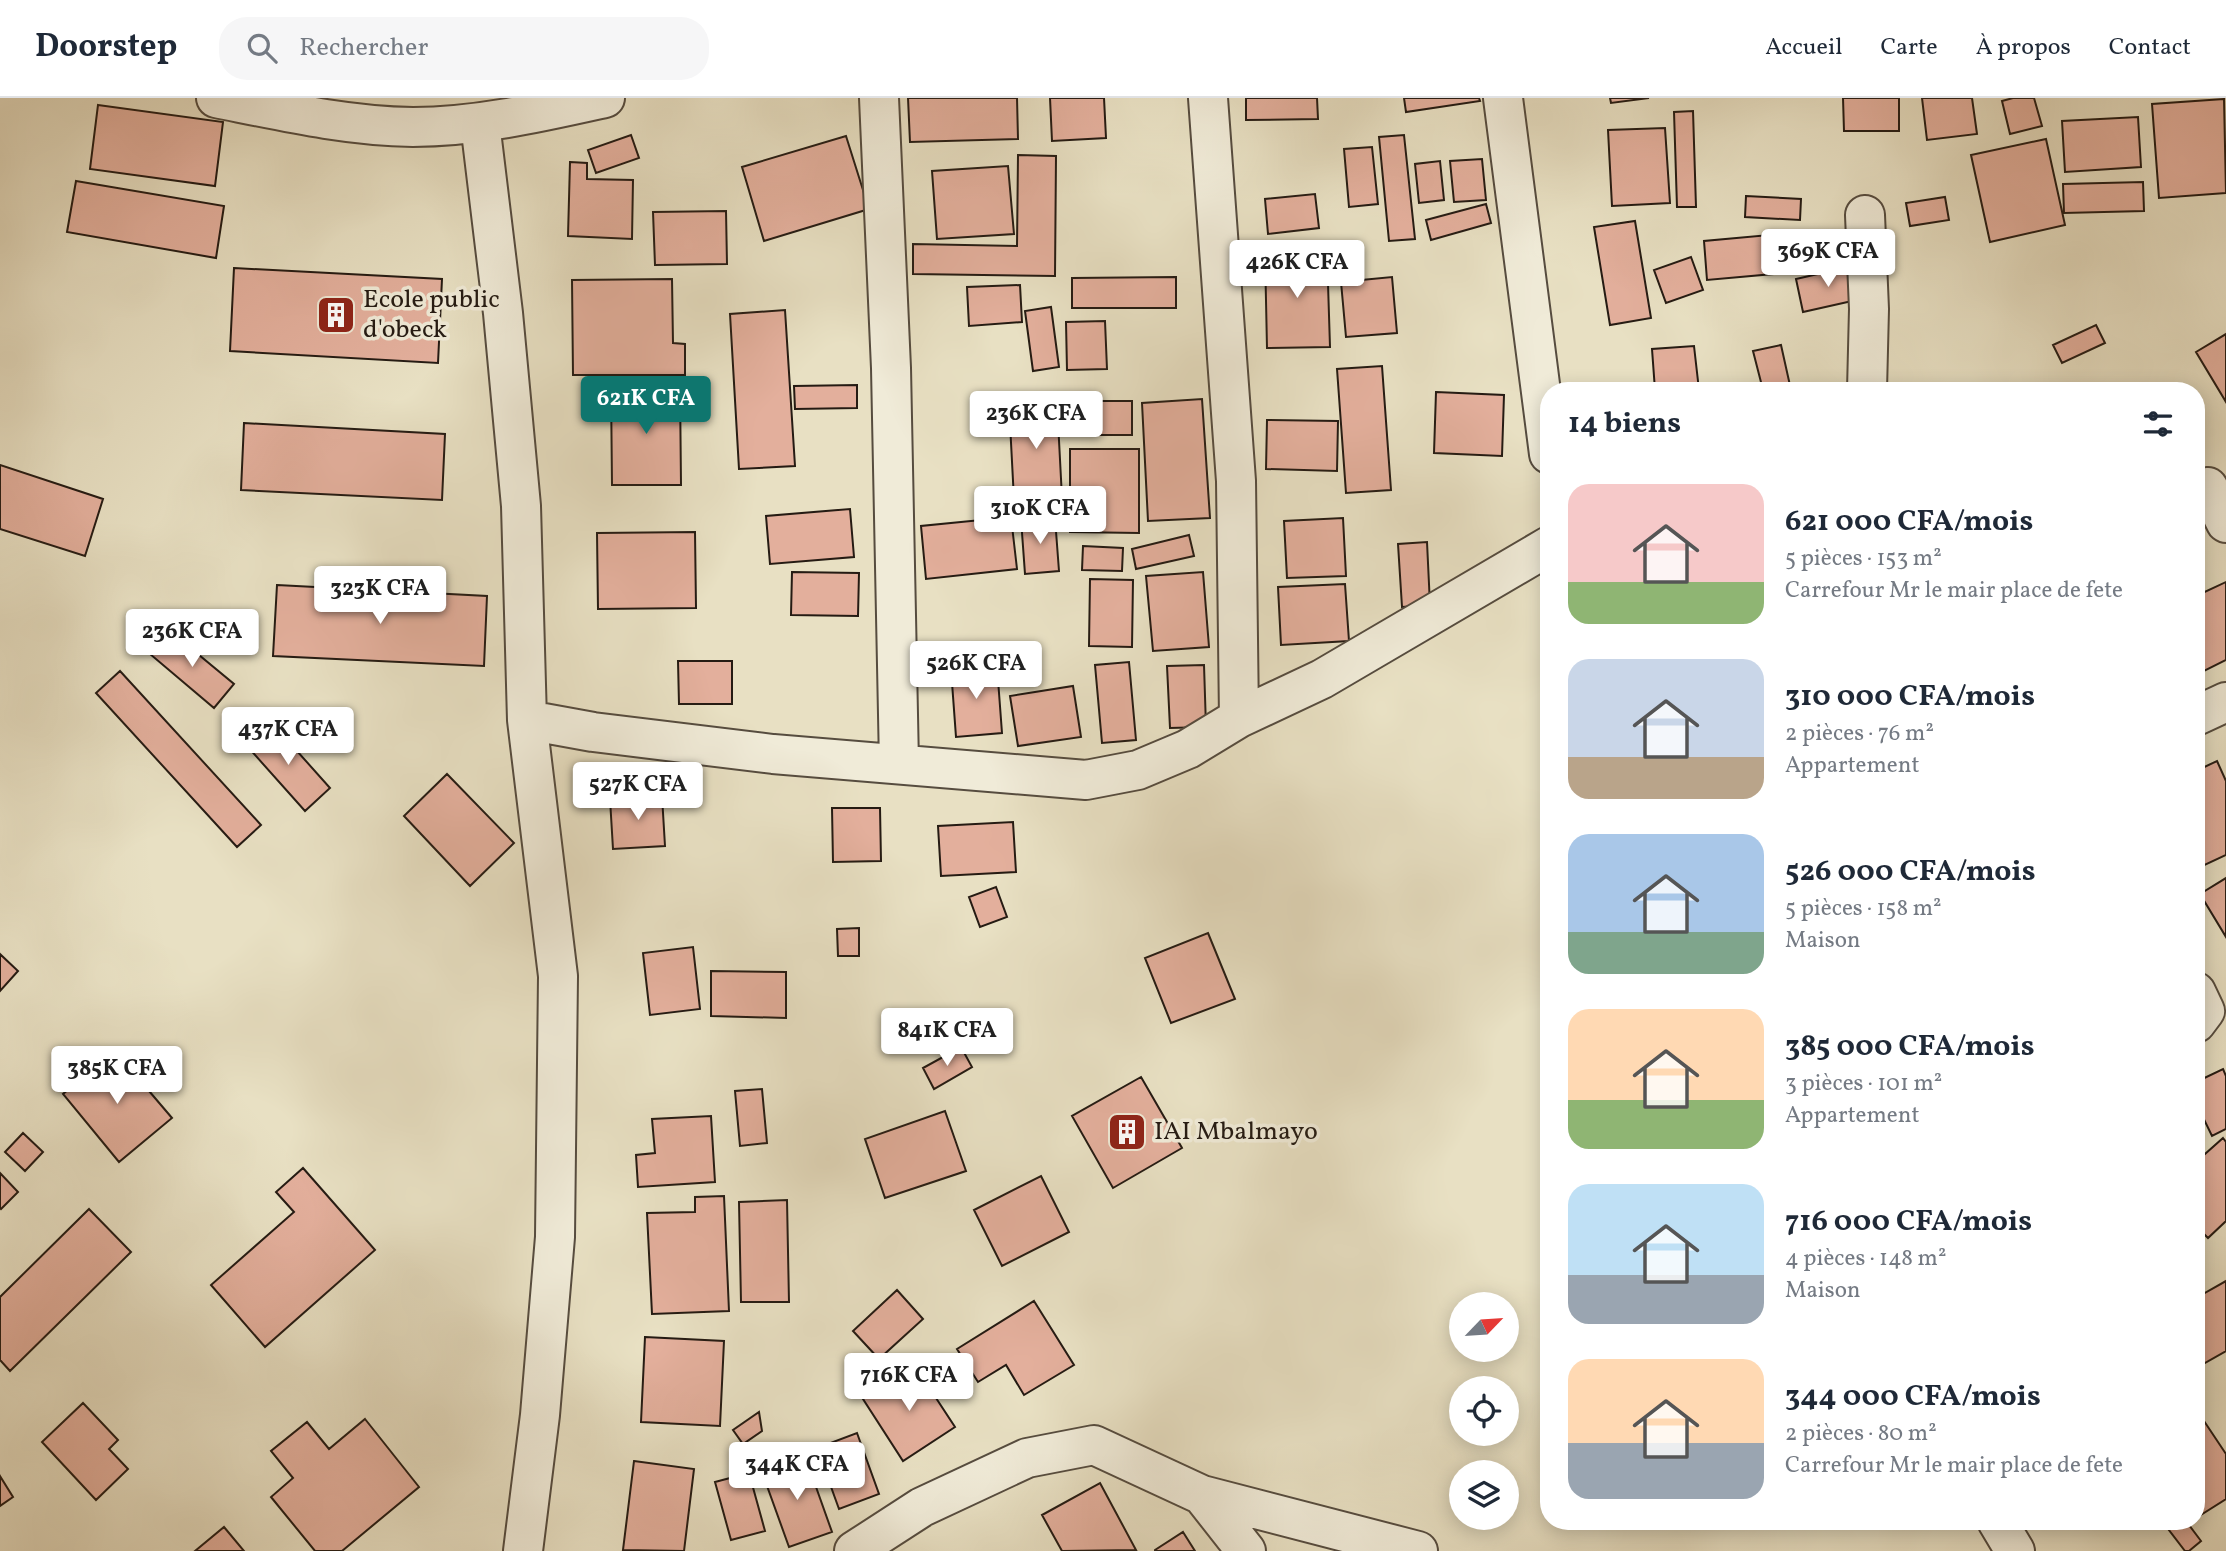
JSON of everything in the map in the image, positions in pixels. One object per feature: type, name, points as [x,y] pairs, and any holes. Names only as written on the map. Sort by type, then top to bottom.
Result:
[{"type":"street","points":[[216,98],[355,123],[414,127],[480,122],[605,98]]},
{"type":"street","points":[[879,98],[891,368],[899,764]]},
{"type":"street","points":[[1208,98],[1236,481],[1239,718]]},
{"type":"street","points":[[1503,98],[1540,384]]},
{"type":"street","points":[[480,122],[503,313],[521,506],[527,720],[558,976],[555,1237],[540,1415],[523,1551]]},
{"type":"street","points":[[1865,215],[1869,309],[1867,382]]},
{"type":"street","points":[[2208,488],[2226,523]]},
{"type":"street","points":[[527,720],[593,732],[773,754],[1086,780],[1138,770],[1188,749],[1239,718],[1322,679],[1540,551]]},
{"type":"street","points":[[2205,712],[2226,702]]},
{"type":"street","points":[[854,1551],[922,1507],[1027,1458],[1094,1445],[1202,1495],[1418,1551]]},
{"type":"street","points":[[1202,1495],[1246,1551]]},
{"type":"building","points":[[908,98],[1017,98],[1018,139],[910,142]]},
{"type":"building","points":[[1050,98],[1104,98],[1106,138],[1052,141]]},
{"type":"building","points":[[1246,98],[1317,98],[1318,119],[1246,120]]},
{"type":"building","points":[[1404,98],[1479,98],[1480,101],[1406,112]]},
{"type":"building","points":[[1610,98],[1649,98],[1611,103]]},
{"type":"building","points":[[1843,98],[1899,98],[1899,131],[1844,131]]},
{"type":"building","points":[[1922,98],[1972,98],[1977,134],[1927,140]]},
{"type":"building","points":[[2034,98],[2042,126],[2010,134],[2002,101]]},
{"type":"building","points":[[2224,99],[2226,193],[2159,198],[2152,104]]},
{"type":"building","points":[[98,105],[223,122],[215,186],[90,169]]},
{"type":"building","points":[[1693,111],[1696,207],[1677,207],[1674,112]]},
{"type":"building","points":[[2138,117],[2141,167],[2065,172],[2062,121]]},
{"type":"building","points":[[1665,128],[1670,203],[1612,206],[1608,130]]},
{"type":"building","points":[[631,135],[639,158],[596,173],[588,150]]},
{"type":"building","points":[[1404,135],[1415,239],[1389,241],[1379,137]]},
{"type":"building","points":[[846,136],[869,209],[764,241],[742,167]]},
{"type":"building","points":[[2046,139],[2065,225],[1990,242],[1971,155]]},
{"type":"building","points":[[1372,147],[1378,204],[1349,207],[1344,149]]},
{"type":"building","points":[[1018,155],[1056,156],[1055,276],[913,274],[913,244],[1017,246]]},
{"type":"building","points":[[1482,159],[1486,200],[1454,202],[1450,161]]},
{"type":"building","points":[[1440,161],[1444,200],[1419,203],[1415,164]]},
{"type":"building","points":[[570,162],[587,163],[587,179],[633,180],[632,239],[568,236]]},
{"type":"building","points":[[1008,166],[1014,234],[937,239],[932,171]]},
{"type":"building","points":[[76,181],[224,206],[216,258],[67,232]]},
{"type":"building","points":[[2143,182],[2144,211],[2064,213],[2063,184]]},
{"type":"building","points":[[1315,194],[1319,228],[1268,234],[1265,199]]},
{"type":"building","points":[[1746,196],[1801,199],[1800,220],[1745,217]]},
{"type":"building","points":[[1945,197],[1949,220],[1910,226],[1906,203]]},
{"type":"building","points":[[1486,204],[1491,223],[1431,240],[1426,220]]},
{"type":"building","points":[[726,211],[727,264],[655,265],[653,212]]},
{"type":"building","points":[[1635,221],[1651,318],[1610,325],[1594,227]]},
{"type":"building","points":[[1769,235],[1773,274],[1707,280],[1704,241]]},
{"type":"building","points":[[1327,252],[1330,347],[1267,348],[1265,253]]},
{"type":"building","points":[[1691,257],[1703,290],[1666,303],[1654,270]]},
{"type":"building","points":[[1853,266],[1861,299],[1803,312],[1796,279]]},
{"type":"building","name":"Ecole public d'obeck","points":[[234,268],[442,279],[438,363],[230,351]]},
{"type":"building","points":[[1176,277],[1176,308],[1072,308],[1072,278]]},
{"type":"building","points":[[1392,277],[1397,333],[1346,337],[1341,282]]},
{"type":"building","points":[[672,279],[673,343],[685,344],[685,375],[573,375],[572,280]]},
{"type":"building","points":[[1020,285],[1022,322],[969,326],[967,287]]},
{"type":"building","points":[[1051,307],[1059,367],[1033,371],[1025,311]]},
{"type":"building","points":[[785,310],[795,466],[739,469],[730,314]]},
{"type":"building","points":[[1105,321],[1107,369],[1067,370],[1066,322]]},
{"type":"building","points":[[2096,325],[2105,343],[2062,363],[2053,345]]},
{"type":"building","points":[[2226,334],[2226,402],[2196,352]]},
{"type":"building","points":[[1781,345],[1789,382],[1761,382],[1753,351]]},
{"type":"building","points":[[1694,346],[1698,382],[1654,382],[1652,349]]},
{"type":"building","points":[[1382,366],[1391,490],[1346,493],[1337,369]]},
{"type":"building","points":[[857,385],[857,408],[795,409],[794,386]]},
{"type":"building","points":[[611,387],[680,387],[681,485],[612,485]]},
{"type":"building","points":[[1436,392],[1504,395],[1502,456],[1434,453]]},
{"type":"building","points":[[1202,399],[1210,518],[1148,521],[1142,403]]},
{"type":"building","points":[[1068,401],[1132,401],[1132,435],[1068,435]]},
{"type":"building","points":[[1057,402],[1062,498],[1014,500],[1009,404]]},
{"type":"building","points":[[1267,420],[1338,421],[1337,471],[1266,469]]},
{"type":"building","points":[[244,423],[445,434],[442,500],[241,490]]},
{"type":"building","points":[[1070,449],[1139,449],[1139,533],[1070,532]]},
{"type":"building","points":[[0,465],[103,499],[85,556],[0,529]]},
{"type":"building","points":[[850,509],[854,557],[770,564],[766,516]]},
{"type":"building","points":[[1011,517],[1017,569],[926,579],[921,526]]},
{"type":"building","points":[[1055,518],[1059,571],[1025,574],[1021,519]]},
{"type":"building","points":[[1343,518],[1346,576],[1287,578],[1284,521]]},
{"type":"building","points":[[695,532],[696,608],[598,609],[597,533]]},
{"type":"building","points":[[1189,535],[1194,556],[1136,569],[1132,549]]},
{"type":"building","points":[[1427,542],[1430,605],[1402,607],[1398,544]]},
{"type":"building","points":[[1083,546],[1123,548],[1122,571],[1082,570]]},
{"type":"building","points":[[792,572],[859,573],[858,616],[791,615]]},
{"type":"building","points":[[1203,572],[1209,647],[1153,651],[1146,576]]},
{"type":"building","points":[[1090,579],[1133,580],[1132,647],[1089,646]]},
{"type":"building","points":[[2226,582],[2226,660],[2205,670],[2205,592]]},
{"type":"building","points":[[1345,584],[1349,641],[1281,645],[1278,587]]},
{"type":"building","points":[[277,585],[487,596],[484,666],[273,656]]},
{"type":"building","points":[[170,631],[234,684],[214,708],[150,654]]},
{"type":"building","points":[[678,661],[732,661],[732,704],[679,704]]},
{"type":"building","points":[[1129,662],[1136,740],[1102,743],[1095,665]]},
{"type":"building","points":[[1204,665],[1206,727],[1170,728],[1167,666]]},
{"type":"building","points":[[997,666],[1002,733],[956,737],[951,669]]},
{"type":"building","points":[[120,671],[261,825],[237,847],[96,693]]},
{"type":"building","points":[[1073,686],[1081,737],[1018,746],[1010,696]]},
{"type":"building","points":[[272,723],[330,788],[305,811],[247,746]]},
{"type":"building","points":[[2217,761],[2226,781],[2226,855],[2205,865],[2205,767]]},
{"type":"building","points":[[447,774],[514,843],[470,886],[404,816]]},
{"type":"building","points":[[662,796],[665,846],[613,849],[610,799]]},
{"type":"building","points":[[832,808],[880,808],[881,861],[833,862]]},
{"type":"building","points":[[1013,822],[1016,872],[941,876],[938,826]]},
{"type":"building","points":[[2226,878],[2226,937],[2205,902],[2205,891]]},
{"type":"building","points":[[996,887],[1007,917],[980,927],[969,897]]},
{"type":"building","points":[[859,928],[859,956],[838,956],[837,929]]},
{"type":"building","points":[[1208,933],[1235,999],[1171,1023],[1145,958]]},
{"type":"building","points":[[693,947],[700,1009],[650,1015],[643,953]]},
{"type":"building","points":[[0,954],[18,971],[0,991]]},
{"type":"building","points":[[711,971],[786,972],[786,1018],[711,1016]]},
{"type":"building","points":[[961,1047],[972,1067],[934,1089],[923,1068]]},
{"type":"building","points":[[115,1051],[172,1118],[119,1162],[63,1094]]},
{"type":"building","points":[[2223,1069],[2226,1076],[2226,1129],[2212,1136],[2205,1122],[2205,1078]]},
{"type":"building","name":"IAI Mbalmayo","points":[[1141,1077],[1182,1148],[1113,1188],[1072,1116]]},
{"type":"building","points":[[762,1089],[767,1143],[740,1146],[735,1091]]},
{"type":"building","points":[[945,1111],[966,1171],[885,1198],[865,1139]]},
{"type":"building","points":[[711,1116],[715,1182],[638,1187],[636,1155],[655,1153],[652,1119]]},
{"type":"building","points":[[23,1133],[43,1152],[25,1171],[5,1152]]},
{"type":"building","points":[[2223,1138],[2226,1142],[2226,1221],[2208,1238],[2205,1235],[2205,1154]]},
{"type":"building","points":[[303,1168],[375,1250],[265,1347],[211,1285],[294,1212],[276,1192]]},
{"type":"building","points":[[0,1173],[18,1192],[1,1209],[0,1208]]},
{"type":"building","points":[[1041,1176],[1069,1232],[1002,1266],[974,1210]]},
{"type":"building","points":[[724,1196],[729,1311],[652,1314],[647,1213],[695,1212],[695,1197]]},
{"type":"building","points":[[787,1200],[789,1302],[741,1302],[739,1202]]},
{"type":"building","points":[[89,1209],[131,1252],[10,1371],[0,1360],[0,1297]]},
{"type":"building","points":[[2226,1281],[2226,1351],[2205,1363],[2205,1293]]},
{"type":"building","points":[[897,1290],[923,1319],[879,1359],[853,1331]]},
{"type":"building","points":[[1034,1301],[1074,1365],[1024,1395],[1006,1365],[978,1382],[957,1349]]},
{"type":"building","points":[[645,1337],[724,1341],[720,1426],[641,1422]]},
{"type":"building","points":[[915,1366],[955,1427],[903,1461],[863,1399]]},
{"type":"building","points":[[83,1403],[118,1440],[109,1449],[128,1469],[96,1500],[42,1442]]},
{"type":"building","points":[[759,1412],[762,1431],[743,1444],[733,1430]]},
{"type":"building","points":[[365,1419],[419,1487],[342,1551],[315,1551],[271,1497],[293,1478],[271,1451],[307,1422],[329,1449]]},
{"type":"building","points":[[2205,1422],[2226,1454],[2226,1499],[2205,1512]]},
{"type":"building","points":[[857,1433],[879,1494],[839,1509],[817,1448]]},
{"type":"building","points":[[805,1456],[832,1532],[789,1547],[762,1472]]},
{"type":"building","points":[[634,1461],[694,1469],[684,1551],[623,1550]]},
{"type":"building","points":[[749,1473],[765,1531],[731,1540],[715,1482]]},
{"type":"building","points":[[0,1476],[13,1497],[0,1506]]},
{"type":"building","points":[[1100,1483],[1136,1550],[1062,1551],[1042,1515]]},
{"type":"building","points":[[224,1527],[244,1551],[195,1551]]},
{"type":"building","points":[[2169,1530],[2193,1530],[2201,1541],[2189,1551],[2185,1551]]},
{"type":"building","points":[[1183,1532],[1195,1551],[1155,1551],[1155,1550]]},
{"type":"place","name":"Ecole public d'obeck","points":[[336,315]]},
{"type":"place","name":"IAI Mbalmayo","points":[[1127,1132]]}]
